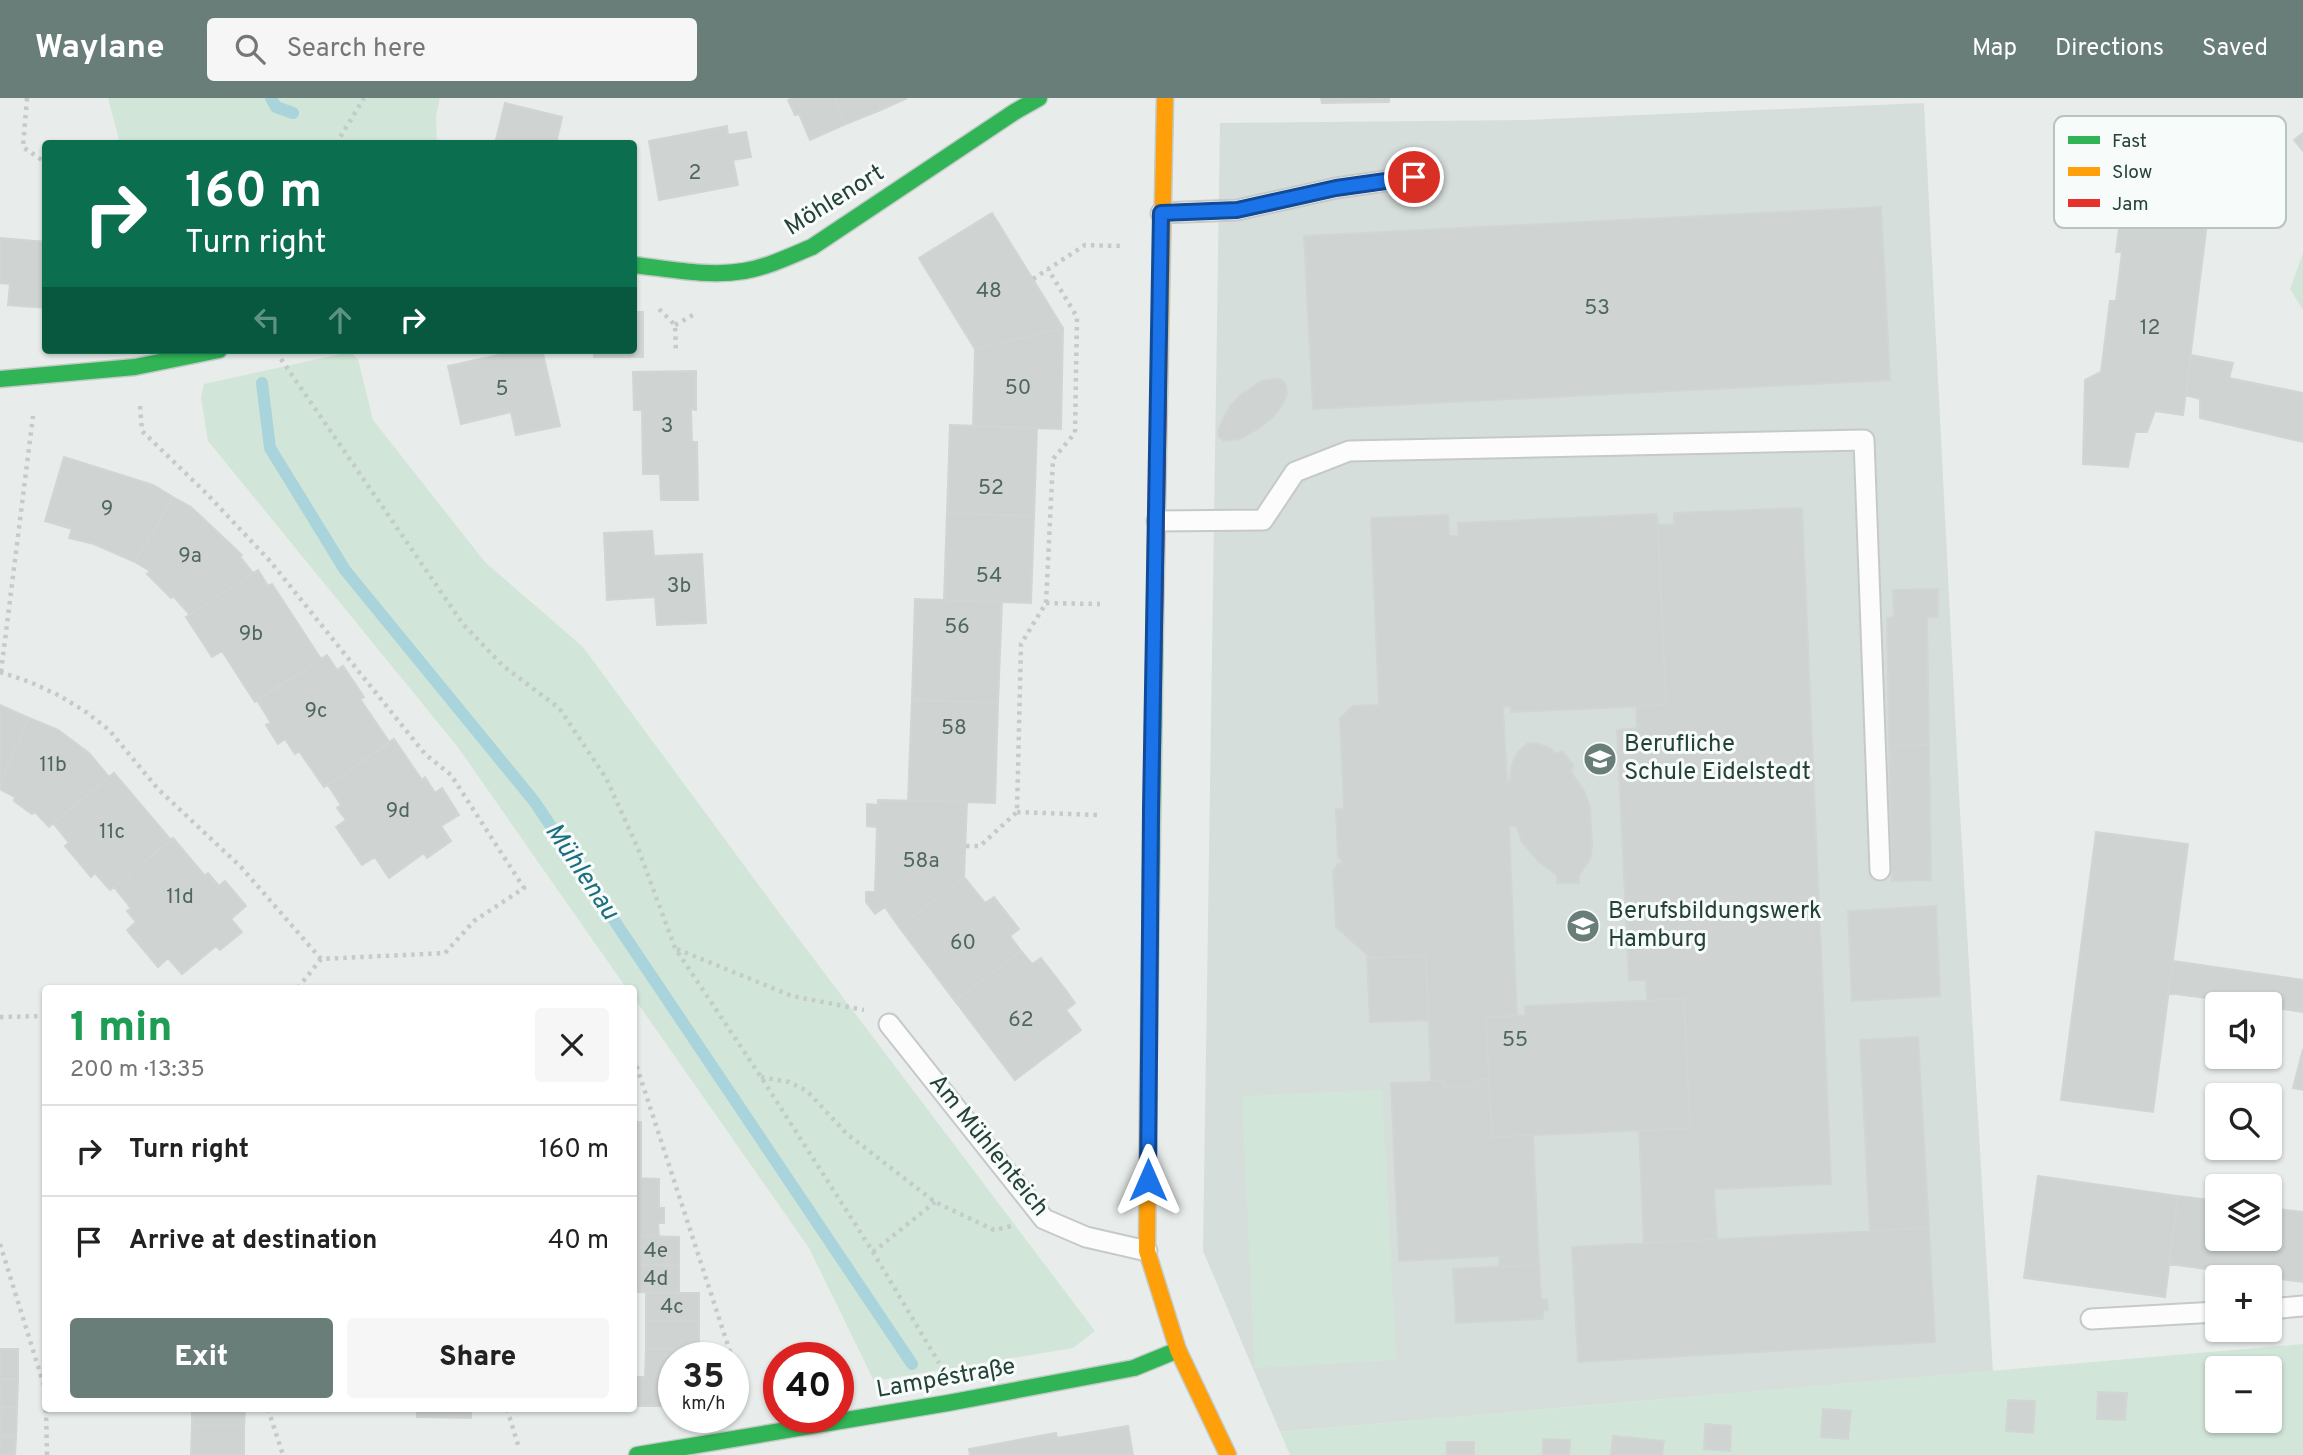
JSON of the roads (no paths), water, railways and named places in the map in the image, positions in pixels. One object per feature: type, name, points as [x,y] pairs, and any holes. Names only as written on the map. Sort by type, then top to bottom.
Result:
[{"type":"street","name":"Möhlenort","points":[[637,265],[703,273],[744,271],[775,263],[812,247],[1038,98]]},
{"type":"street","points":[[1165,98],[1151,796],[1147,1251],[1178,1350],[1228,1455]]},
{"type":"street","points":[[0,379],[135,367],[199,354]]},
{"type":"street","name":"Lampéstraße","points":[[637,1455],[1134,1368],[1178,1350]]},
{"type":"lane","points":[[1161,213],[1237,210],[1336,188],[1414,177]]},
{"type":"lane","points":[[1157,521],[1263,520],[1295,472],[1349,451],[1864,440],[1880,870]]},
{"type":"lane","name":"Am Mühlenteich","points":[[889,1024],[1044,1219],[1086,1237],[1147,1251]]},
{"type":"lane","points":[[2282,1308],[2303,1306]]},
{"type":"lane","points":[[2091,1319],[2205,1313]]},
{"type":"waterway","name":"Mühlenau","points":[[271,98],[276,107],[293,113]]},
{"type":"waterway","name":"Mühlenau","points":[[262,383],[270,448],[345,570],[534,801],[912,1364]]},
{"type":"place","name":"Berufliche Schule Eidelstedt","points":[[1600,759]]},
{"type":"place","name":"Berufsbildungswerk Hamburg","points":[[1583,926]]}]
